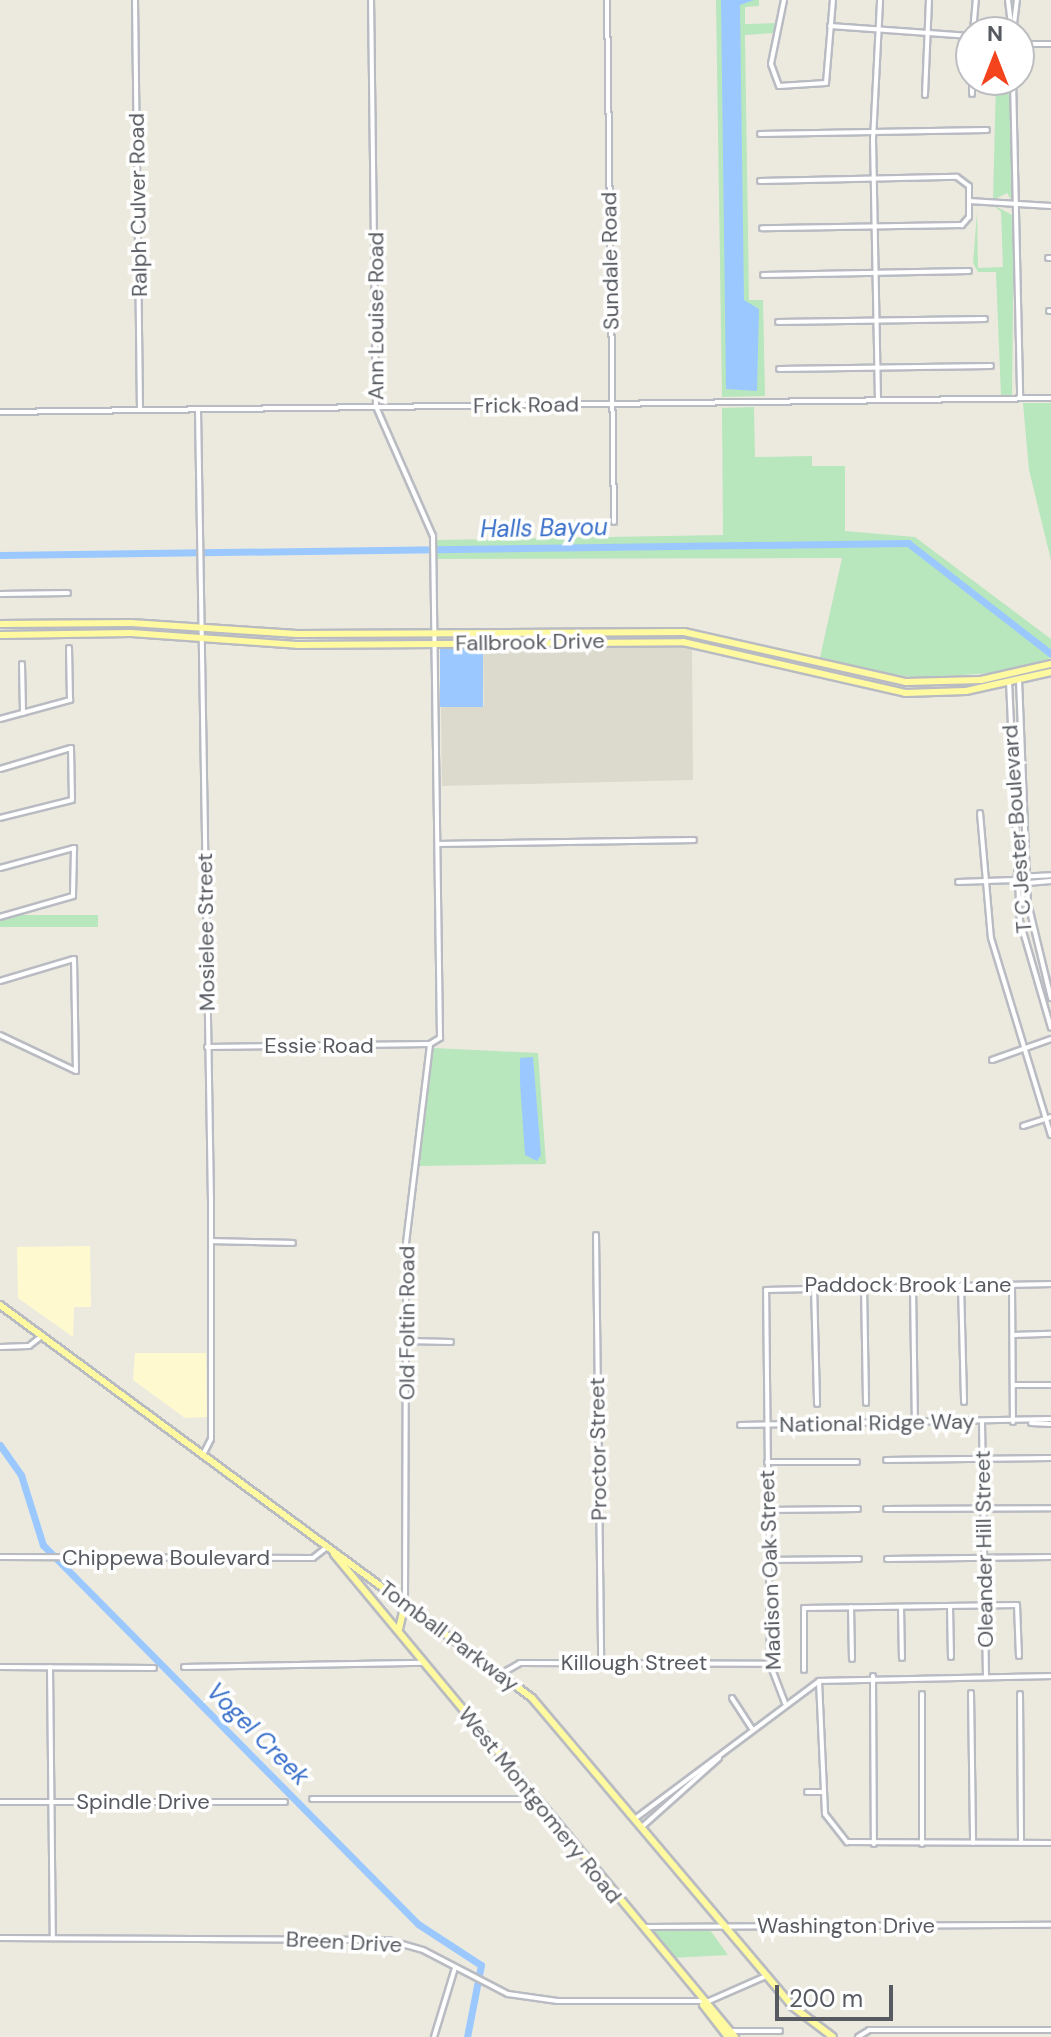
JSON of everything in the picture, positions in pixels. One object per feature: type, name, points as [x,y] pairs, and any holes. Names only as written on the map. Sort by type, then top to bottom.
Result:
[{"type":"main road","name":"Fallbrook Drive","points":[[0,624],[436,633],[684,632],[882,680],[1009,679]]},
{"type":"main road","points":[[602,632],[602,642]]},
{"type":"main road","points":[[683,642],[684,632]]},
{"type":"main road","name":"Fallbrook Drive","points":[[0,635],[436,644],[683,642],[881,690],[944,693],[1050,667]]},
{"type":"main road","name":"Tomball Parkway","points":[[0,1305],[405,1602],[550,1715],[766,1976],[833,2037]]},
{"type":"main road","name":"West Montgomery Road","points":[[328,1547],[731,2035]]},
{"type":"main road","points":[[399,1632],[405,1602]]},
{"type":"street","name":"Ralph Culver Road","points":[[135,0],[140,410]]},
{"type":"street","name":"Ann Louise Road","points":[[371,0],[376,407],[433,536],[440,1038],[430,1044]]},
{"type":"street","name":"Sundale Road","points":[[607,0],[614,522]]},
{"type":"street","points":[[784,0],[771,57],[773,84],[826,83],[833,0]]},
{"type":"street","points":[[878,400],[874,132],[880,0]]},
{"type":"street","points":[[925,95],[929,0]]},
{"type":"street","points":[[830,26],[878,25],[955,32]]},
{"type":"street","points":[[1013,96],[1020,398]]},
{"type":"street","points":[[760,134],[987,130]]},
{"type":"street","points":[[760,181],[967,179],[969,201],[962,225],[762,228]]},
{"type":"street","points":[[969,201],[1051,206]]},
{"type":"street","points":[[763,275],[969,271]]},
{"type":"street","points":[[778,322],[985,319]]},
{"type":"street","points":[[779,369],[991,366]]},
{"type":"street","name":"Frick Road","points":[[0,412],[1051,398]]},
{"type":"street","name":"Mosielee Street","points":[[198,410],[211,1241],[211,1439],[204,1453]]},
{"type":"street","points":[[0,594],[68,593]]},
{"type":"street","points":[[0,719],[70,700],[69,648]]},
{"type":"street","points":[[22,664],[23,713]]},
{"type":"street","name":"T C Jester Boulevard","points":[[1019,676],[1026,883],[1051,998]]},
{"type":"street","name":"T C Jester Boulevard","points":[[1009,679],[1016,880],[1024,942],[1051,1028]]},
{"type":"street","points":[[0,769],[71,748],[72,800],[0,818]]},
{"type":"street","points":[[980,813],[985,881],[1021,1050],[1049,1118],[1051,1135]]},
{"type":"street","points":[[438,844],[694,840]]},
{"type":"street","points":[[0,868],[74,848],[73,896],[0,917]]},
{"type":"street","points":[[1016,880],[1026,876],[1051,878]]},
{"type":"street","points":[[958,882],[1016,880],[1026,883],[1051,878]]},
{"type":"street","points":[[0,981],[74,959],[76,1071],[0,1035]]},
{"type":"street","points":[[992,1060],[1051,1039]]},
{"type":"street","name":"Essie Road","points":[[207,1047],[430,1044]]},
{"type":"street","name":"Old Foltin Road","points":[[405,1602],[406,1243],[430,1044]]},
{"type":"street","points":[[1023,1126],[1049,1118]]},
{"type":"street","name":"Proctor Street","points":[[596,1235],[601,1663]]},
{"type":"street","points":[[211,1241],[293,1243]]},
{"type":"street","name":"Paddock Brook Lane","points":[[766,1290],[814,1286],[1051,1284]]},
{"type":"street","points":[[961,1285],[964,1402]]},
{"type":"street","points":[[1012,1285],[1013,1422]]},
{"type":"street","points":[[814,1286],[817,1404]]},
{"type":"street","points":[[864,1286],[866,1403]]},
{"type":"street","points":[[913,1286],[915,1422]]},
{"type":"street","name":"Madison Oak Street","points":[[766,1290],[770,1664],[785,1703]]},
{"type":"street","points":[[1012,1335],[1051,1334]]},
{"type":"street","points":[[0,1347],[29,1346],[42,1336]]},
{"type":"street","points":[[407,1341],[451,1342]]},
{"type":"street","points":[[1013,1385],[1051,1385]]},
{"type":"street","name":"Oleander Hill Street","points":[[982,1422],[986,1675]]},
{"type":"street","name":"National Ridge Way","points":[[740,1425],[1051,1422]]},
{"type":"street","points":[[886,1460],[1051,1458]]},
{"type":"street","points":[[767,1462],[857,1462]]},
{"type":"street","points":[[886,1509],[1051,1508]]},
{"type":"street","points":[[768,1510],[858,1509]]},
{"type":"street","name":"Chippewa Boulevard","points":[[0,1557],[313,1558],[328,1547]]},
{"type":"street","points":[[887,1559],[1051,1557]]},
{"type":"street","points":[[769,1560],[859,1559]]},
{"type":"street","points":[[804,1670],[804,1608],[1017,1605],[1019,1656]]},
{"type":"street","points":[[950,1606],[951,1657]]},
{"type":"street","points":[[851,1607],[852,1659]]},
{"type":"street","points":[[901,1607],[902,1658]]},
{"type":"street","points":[[184,1667],[425,1663]]},
{"type":"street","name":"Killough Street","points":[[501,1674],[520,1663],[770,1664]]},
{"type":"street","points":[[0,1667],[154,1668]]},
{"type":"street","points":[[50,1667],[53,1938]]},
{"type":"street","points":[[873,1676],[874,1844]]},
{"type":"street","points":[[636,1818],[785,1703],[819,1681],[873,1676],[1051,1676]]},
{"type":"street","points":[[819,1681],[825,1814],[847,1842],[1051,1843]]},
{"type":"street","points":[[971,1693],[973,1843]]},
{"type":"street","points":[[922,1694],[922,1844]]},
{"type":"street","points":[[1020,1694],[1021,1843]]},
{"type":"street","points":[[732,1698],[753,1729]]},
{"type":"street","points":[[643,1826],[726,1751]]},
{"type":"street","points":[[683,1781],[688,1788]]},
{"type":"street","points":[[807,1792],[824,1792]]},
{"type":"street","points":[[312,1799],[536,1799]]},
{"type":"street","name":"Spindle Drive","points":[[0,1802],[285,1802]]},
{"type":"street","name":"Washington Drive","points":[[641,1928],[1051,1925]]},
{"type":"street","name":"Breen Drive","points":[[0,1938],[373,1939],[412,1946],[487,1985],[535,2000],[702,2002],[766,1976]]},
{"type":"street","points":[[434,2037],[455,1967]]},
{"type":"street","points":[[858,2037],[869,2030],[1051,2030]]},
{"type":"street","points":[[731,2035],[780,2031]]},
{"type":"shaded area","points":[[692,647],[693,780],[442,786],[441,707],[484,706],[483,648]]},
{"type":"shaded area","points":[[90,1246],[91,1307],[74,1307],[73,1337],[18,1298],[17,1247]]},
{"type":"shaded area","points":[[135,1353],[206,1353],[207,1417],[185,1418],[133,1380]]},
{"type":"green space","points":[[716,0],[759,0],[759,6],[745,7],[745,24],[777,23],[774,33],[745,35],[749,300],[763,300],[765,396],[722,397]]},
{"type":"green space","points":[[996,96],[1011,96],[1012,201],[1007,193],[993,200]]},
{"type":"green space","points":[[993,205],[1014,216],[1012,396],[1001,396],[996,272],[978,272],[973,263],[977,212],[978,268],[1003,267],[1001,212]]},
{"type":"green space","points":[[1023,403],[1051,403],[1051,560],[1029,470]]},
{"type":"green space","points":[[754,407],[755,457],[812,456],[812,466],[845,466],[845,531],[915,537],[1051,639],[1051,658],[1007,672],[917,678],[819,662],[842,558],[436,559],[436,540],[723,535],[722,408]]},
{"type":"green space","points":[[0,915],[98,915],[98,927],[0,927]]},
{"type":"green space","points":[[433,1048],[538,1053],[546,1164],[418,1166]]},
{"type":"green space","points":[[652,1930],[710,1930],[728,1955],[672,1958]]},
{"type":"water","points":[[721,0],[754,0],[740,5],[744,300],[759,309],[757,391],[726,389]]},
{"type":"water","points":[[440,648],[483,648],[483,707],[440,707]]},
{"type":"water","points":[[533,1057],[541,1155],[537,1161],[525,1155],[520,1083],[520,1058]]},
{"type":"waterway","name":"Halls Bayou","points":[[0,555],[908,543],[1051,654]]},
{"type":"waterway","name":"Vogel Creek","points":[[0,1445],[21,1475],[43,1545],[418,1924],[481,1965],[467,2037]]}]
